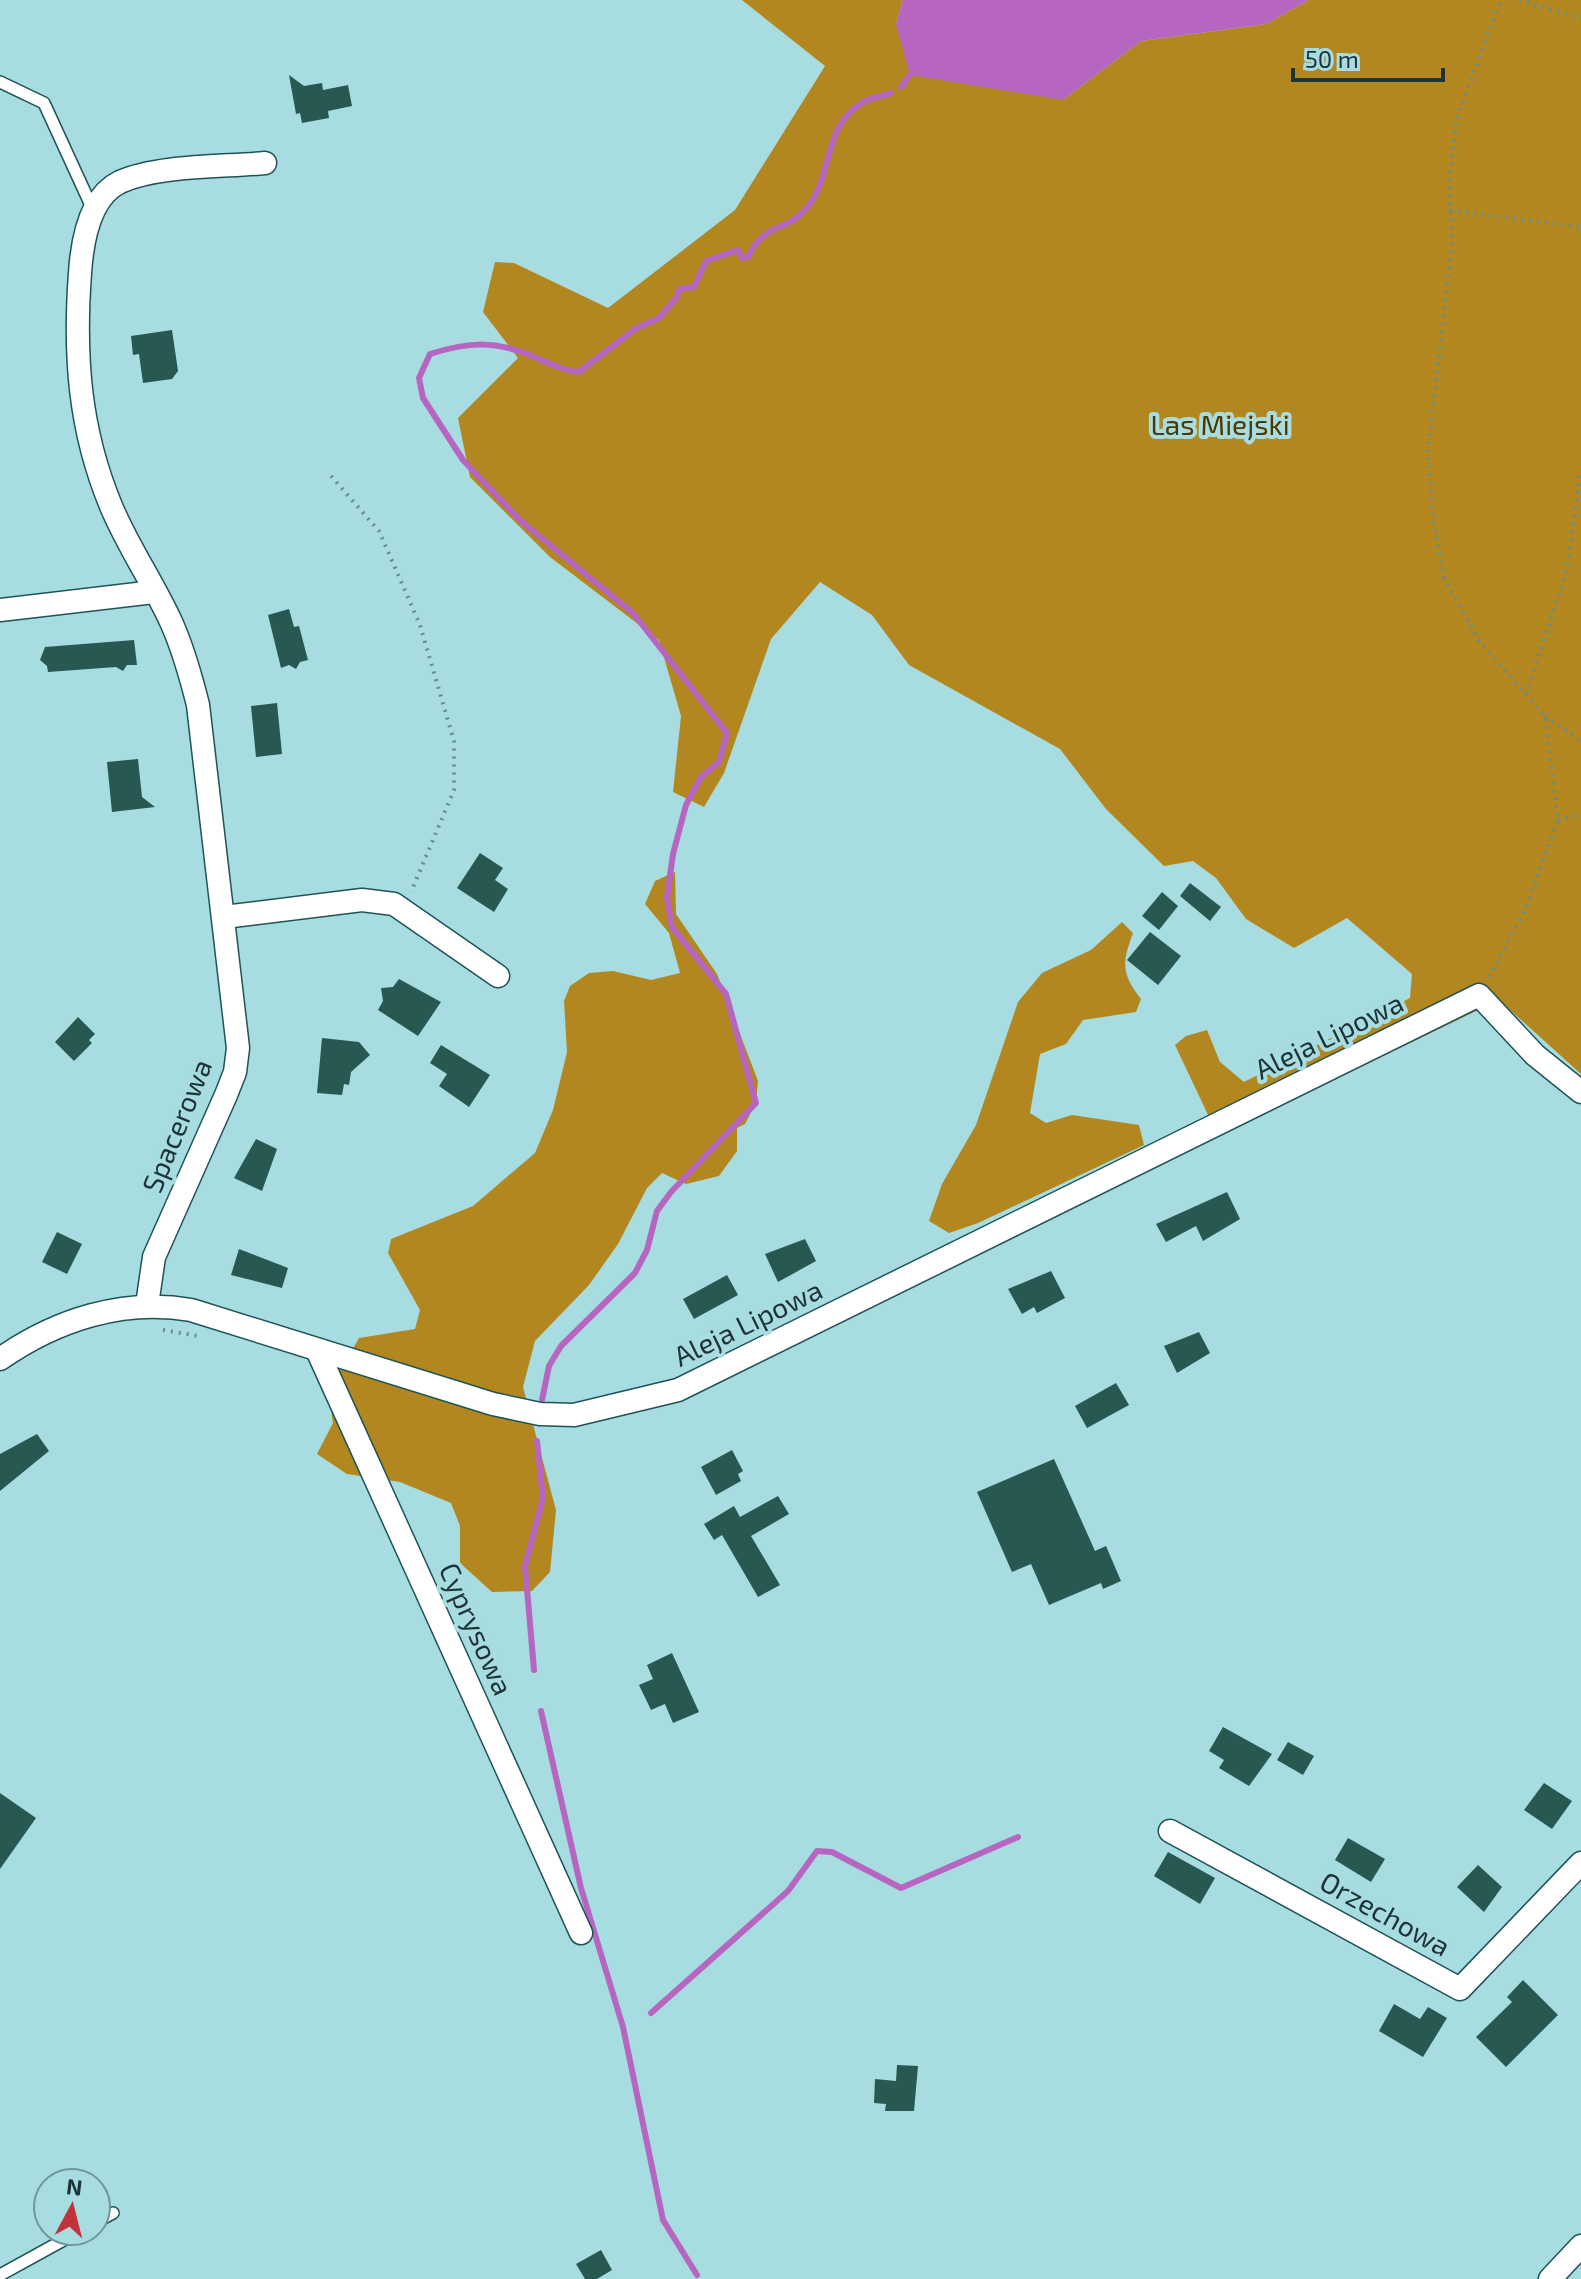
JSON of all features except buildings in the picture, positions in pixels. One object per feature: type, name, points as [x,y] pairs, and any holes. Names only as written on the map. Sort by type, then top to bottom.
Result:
[{"type":"street","name":"Spacerowa","points":[[147,1305],[154,1257],[235,1072],[238,1048],[198,705],[186,657],[107,496],[81,404],[76,330],[81,260],[87,226],[107,193],[119,183],[140,177],[265,163]]},
{"type":"street","points":[[0,610],[154,592]]},
{"type":"street","points":[[224,917],[362,900],[403,909],[498,976]]},
{"type":"street","points":[[1479,995],[1535,1055],[1581,1092]]},
{"type":"street","name":"Aleja Lipowa","points":[[0,1359],[26,1341],[62,1325],[111,1310],[147,1305],[191,1310],[493,1404],[540,1414],[574,1415],[678,1390],[1479,995]]},
{"type":"street","name":"Cyprysowa","points":[[317,1350],[581,1933]]},
{"type":"street","name":"Orzechowa","points":[[1170,1831],[1460,1989],[1581,1863]]},
{"type":"street","points":[[1550,2279],[1581,2246]]},
{"type":"lane","points":[[0,82],[44,103],[94,213]]},
{"type":"lane","points":[[0,2275],[51,2247]]},
{"type":"path","points":[[1501,0],[1457,117],[1449,181],[1452,244],[1428,450],[1433,518],[1444,578],[1479,641],[1545,716],[1581,741]]},
{"type":"path","points":[[1519,0],[1581,18]]},
{"type":"path","points":[[1450,210],[1581,227]]},
{"type":"path","points":[[1526,694],[1567,570],[1581,470]]},
{"type":"path","points":[[331,476],[379,531],[420,625],[454,741],[454,790],[428,859],[403,909]]},
{"type":"path","points":[[1479,995],[1525,910],[1558,820],[1545,716]]},
{"type":"path","points":[[1558,820],[1581,814]]},
{"type":"path","points":[[155,1330],[205,1337]]},
{"type":"green space","name":"Las Miejski","points":[[742,0],[903,0],[896,24],[1063,100],[1141,41],[1266,24],[1309,0],[1581,0],[1581,1074],[1499,1000],[1218,1136],[1175,1045],[1186,1036],[1207,1030],[1220,1062],[1244,1082],[1410,998],[1412,974],[1347,918],[1294,948],[1246,919],[1216,878],[1193,861],[1164,866],[1106,809],[1060,749],[909,665],[872,615],[820,582],[771,639],[724,773],[704,807],[673,792],[681,716],[659,640],[550,557],[470,477],[458,418],[518,358],[483,312],[495,262],[514,263],[608,308],[735,210],[825,66]]},
{"type":"green space","points":[[675,872],[676,914],[717,974],[758,1081],[756,1103],[745,1124],[737,1128],[737,1151],[719,1176],[686,1184],[662,1173],[647,1188],[618,1244],[589,1285],[535,1341],[523,1387],[556,1510],[550,1572],[532,1591],[492,1592],[460,1563],[460,1526],[451,1503],[400,1482],[347,1474],[317,1454],[333,1423],[328,1392],[359,1338],[415,1329],[420,1310],[388,1253],[391,1239],[473,1206],[535,1153],[553,1110],[567,1052],[564,1001],[570,986],[589,973],[613,971],[651,980],[680,973],[669,933],[645,904],[655,881]]},
{"type":"green space","points":[[1122,922],[1133,933],[1125,968],[1141,999],[1136,1012],[1083,1020],[1066,1044],[1040,1054],[1030,1113],[1046,1123],[1072,1115],[1139,1125],[1144,1145],[978,1223],[949,1233],[929,1221],[942,1184],[976,1125],[1018,1002],[1042,973],[1091,950]]},
{"type":"shaded area","points":[[903,0],[1309,0],[1266,24],[1141,41],[1063,100],[910,75],[896,24]]},
{"type":"waterway","points":[[901,87],[910,75]]},
{"type":"waterway","points":[[542,1400],[549,1366],[561,1346],[635,1273],[647,1250],[657,1211],[671,1192],[756,1103],[726,994],[672,927],[667,898],[673,854],[686,805],[701,777],[719,762],[727,733],[633,613],[521,521],[463,460],[423,398],[419,378],[430,354],[478,345],[514,350],[579,372],[635,329],[659,318],[677,297],[679,289],[694,287],[706,261],[738,250],[742,258],[748,257],[768,232],[797,218],[814,198],[833,140],[849,114],[865,101],[891,93]]},
{"type":"waterway","points":[[534,1670],[525,1566],[543,1498],[537,1441]]},
{"type":"waterway","points":[[541,1711],[581,1888],[623,2027],[663,2220],[697,2275]]},
{"type":"waterway","points":[[651,2013],[788,1891],[817,1851],[832,1852],[901,1888],[1018,1837]]}]
